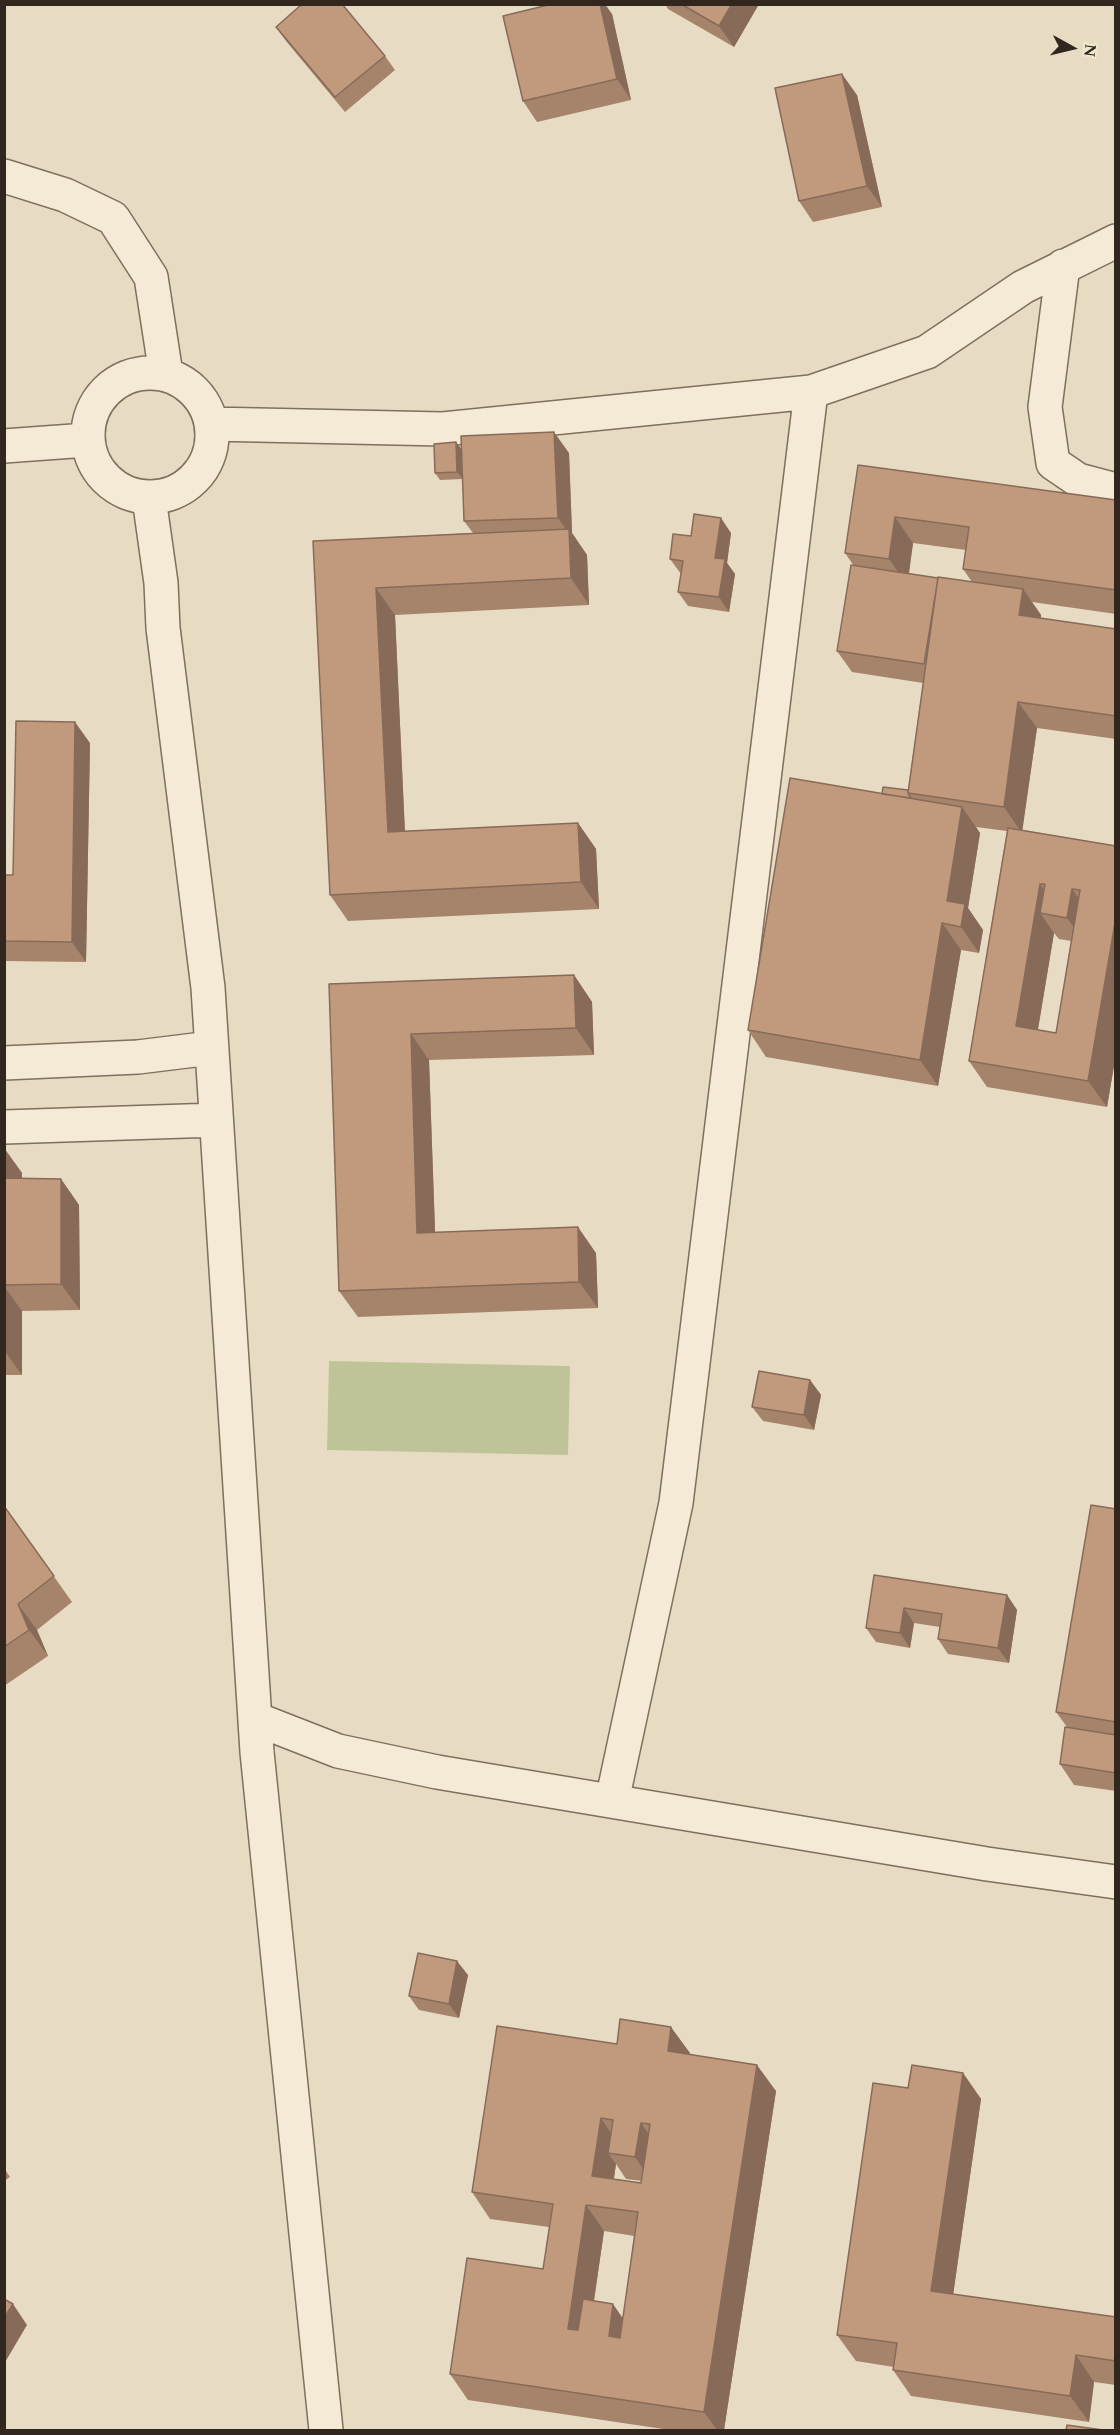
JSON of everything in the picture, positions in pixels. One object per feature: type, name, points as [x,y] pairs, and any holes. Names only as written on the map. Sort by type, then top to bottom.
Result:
[{"type":"street","points":[[4,176],[65,195],[113,218],[151,277],[166,374]]},
{"type":"street","points":[[211,424],[443,429],[811,392],[927,352],[1023,287],[1116,241]]},
{"type":"street","points":[[1063,266],[1046,407],[1053,463],[1078,480],[1116,490]]},
{"type":"street","points":[[147,372],[166,374],[183,381],[205,407],[211,424],[212,442],[207,460],[198,476],[183,488],[167,496],[149,498],[130,495],[113,487],[100,474],[91,458],[87,440],[89,420],[97,402],[110,387],[127,377],[147,372]]},
{"type":"street","points":[[612,1801],[676,1503],[811,392]]},
{"type":"street","points":[[4,446],[87,440]]},
{"type":"street","points":[[149,498],[208,988],[257,1752],[326,2430]]},
{"type":"street","points":[[4,1063],[138,1057],[211,1048]]},
{"type":"street","points":[[4,1127],[216,1120]]},
{"type":"street","points":[[256,1719],[338,1751],[437,1772],[987,1864],[1116,1882]]},
{"type":"green space","points":[[329,1361],[570,1366],[568,1455],[327,1450]]},
{"type":"building","points":[[302,4],[342,4],[385,56],[335,97],[276,27]]},
{"type":"building","points":[[552,4],[600,4],[617,79],[523,101],[503,16]]},
{"type":"building","points":[[681,4],[732,4],[719,26]]},
{"type":"building","points":[[842,74],[867,186],[799,201],[775,88]]},
{"type":"building","points":[[554,432],[558,518],[464,521],[461,436]]},
{"type":"building","points":[[456,442],[457,472],[435,473],[434,444]]},
{"type":"building","points":[[858,465],[1116,500],[1116,590],[963,569],[969,527],[895,517],[889,559],[845,553]]},
{"type":"building","points":[[694,514],[721,518],[715,558],[725,559],[719,597],[678,592],[683,561],[670,559],[673,534],[691,536]]},
{"type":"building","points":[[569,529],[571,578],[376,588],[388,832],[578,823],[581,882],[330,895],[313,541]]},
{"type":"building","points":[[851,565],[938,578],[924,664],[837,651]]},
{"type":"building","points":[[938,577],[1023,589],[1019,615],[1116,629],[1116,716],[1018,702],[1004,807],[908,793]]},
{"type":"building","points":[[16,721],[75,722],[72,942],[4,941],[4,875],[13,875]]},
{"type":"building","points":[[790,778],[962,807],[947,901],[965,904],[961,927],[942,923],[920,1060],[748,1030]]},
{"type":"building","points":[[883,787],[908,790],[911,798],[882,794]]},
{"type":"building","points":[[1008,828],[1116,846],[1116,917],[1088,1081],[969,1061]],"holes":[[[1040,884],[1045,884],[1040,913],[1067,918],[1072,889],[1080,890],[1056,1033],[1016,1026]]]},
{"type":"building","points":[[574,975],[576,1028],[411,1034],[417,1233],[578,1227],[579,1282],[339,1291],[329,984]]},
{"type":"building","points":[[4,1178],[61,1179],[61,1284],[4,1285]]},
{"type":"building","points":[[759,1371],[810,1380],[804,1415],[752,1407]]},
{"type":"building","points":[[1091,1505],[1116,1509],[1116,1722],[1056,1712]]},
{"type":"building","points":[[4,1506],[54,1576],[18,1604],[29,1630],[4,1647]]},
{"type":"building","points":[[874,1575],[1007,1595],[998,1648],[938,1639],[942,1614],[904,1608],[900,1633],[866,1628]]},
{"type":"building","points":[[1065,1727],[1116,1735],[1116,1773],[1060,1764]]},
{"type":"building","points":[[418,1953],[457,1961],[449,2004],[409,1996]]},
{"type":"building","points":[[620,2019],[671,2027],[668,2051],[757,2065],[704,2412],[450,2374],[467,2258],[543,2269],[553,2204],[472,2192],[497,2026],[617,2044]],"holes":[[[601,2118],[613,2120],[608,2153],[635,2157],[641,2123],[650,2124],[641,2183],[592,2176]],[[586,2205],[638,2212],[620,2338],[609,2336],[613,2304],[583,2299],[578,2330],[568,2329]]]},
{"type":"building","points":[[912,2065],[963,2073],[931,2291],[1116,2317],[1116,2361],[1076,2355],[1070,2396],[893,2370],[897,2343],[837,2335],[873,2083],[908,2088]]},
{"type":"building","points":[[4,2299],[13,2304],[4,2318]]},
{"type":"building","points":[[1067,2425],[1103,2430],[1066,2430]]}]
